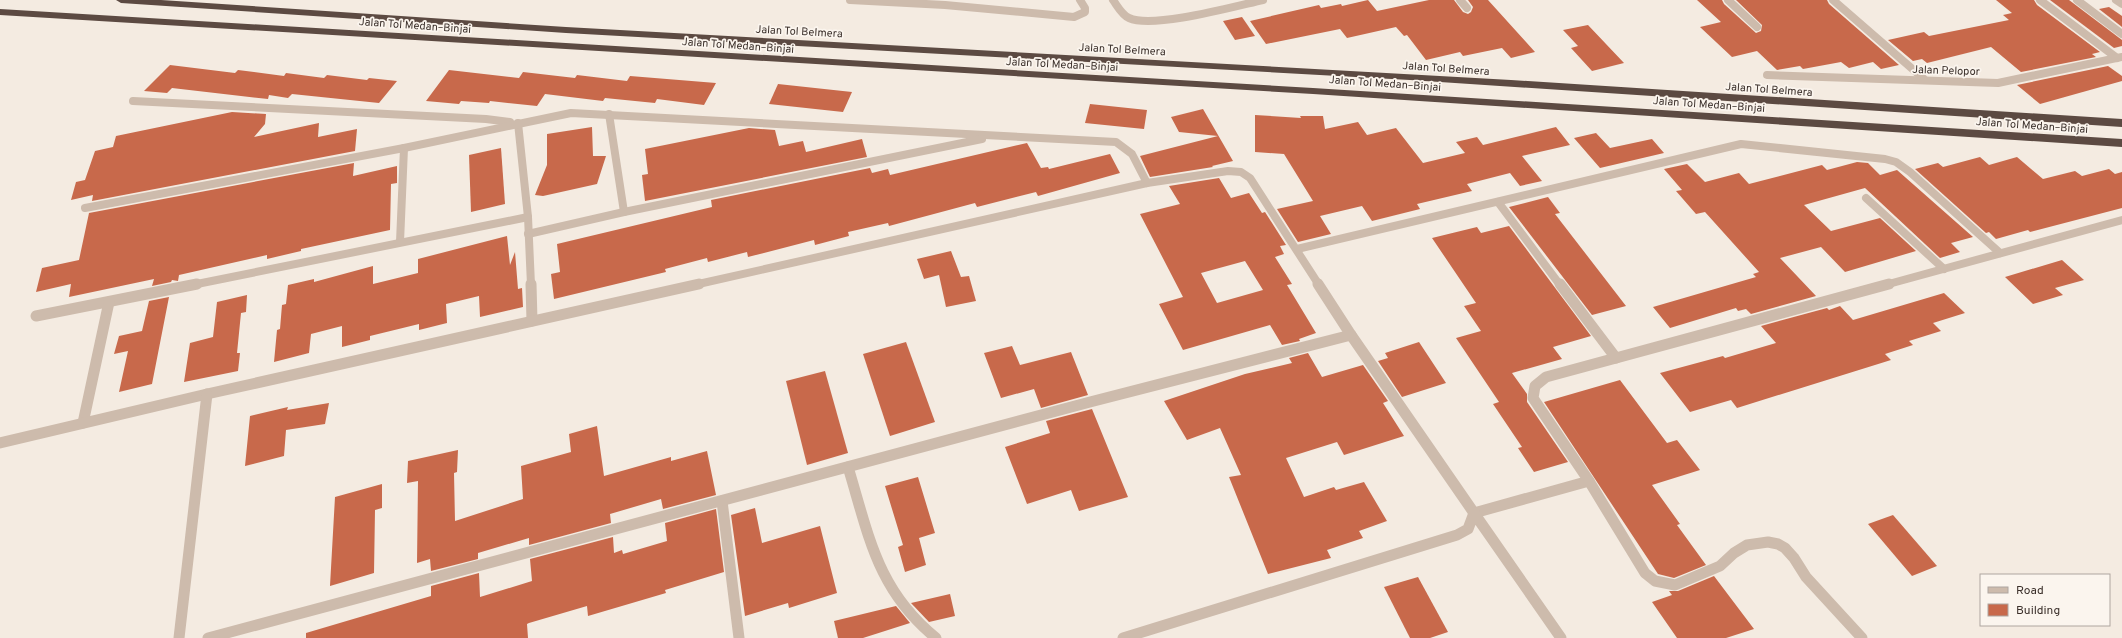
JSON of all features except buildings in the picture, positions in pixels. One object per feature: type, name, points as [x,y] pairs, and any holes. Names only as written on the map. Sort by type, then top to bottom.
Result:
[{"type":"highway","name":"Jalan Tol Belmera","points":[[121,0],[301,14],[856,47],[1306,71],[2122,123]]},
{"type":"highway","name":"Jalan Tol Medan–Binjai","points":[[0,12],[1306,90],[2122,143]]},
{"type":"street","points":[[850,0],[943,3],[1077,17],[1085,12],[1086,8],[1080,0]]},
{"type":"street","points":[[1113,0],[1124,16],[1134,20],[1162,19],[1263,0]]},
{"type":"street","points":[[1460,0],[1467,8]]},
{"type":"street","points":[[1728,0],[1757,27]]},
{"type":"street","points":[[1833,0],[1924,78]]},
{"type":"street","points":[[2040,0],[2120,57]]},
{"type":"street","points":[[2077,0],[2122,34]]},
{"type":"street","points":[[2116,0],[2122,4]]},
{"type":"street","name":"Jalan Pelopor","points":[[1767,75],[1903,80],[1924,78],[1998,83],[2120,57]]},
{"type":"street","points":[[132,101],[472,118],[518,123]]},
{"type":"street","points":[[85,208],[404,148],[571,113],[1116,142],[1126,148],[1133,155],[1147,183]]},
{"type":"street","points":[[609,114],[624,212]]},
{"type":"street","points":[[518,123],[528,217],[532,321]]},
{"type":"street","points":[[528,234],[624,212],[995,136]]},
{"type":"street","points":[[1298,250],[1743,144],[1885,159],[1896,162],[1910,172],[2000,253]]},
{"type":"street","points":[[400,242],[404,148]]},
{"type":"street","points":[[0,443],[207,394],[1147,183],[1228,171],[1240,172],[1250,178],[1298,250],[1351,335],[1561,638]]},
{"type":"street","points":[[1866,198],[1944,269]]},
{"type":"street","points":[[1498,202],[1616,358]]},
{"type":"street","points":[[36,316],[528,217]]},
{"type":"street","points":[[1862,638],[1806,577],[1794,558],[1785,548],[1778,544],[1768,542],[1746,544],[1720,566],[1675,584],[1655,581],[1645,573],[1589,481],[1533,398],[1535,386],[1546,377],[2122,220]]},
{"type":"street","points":[[83,423],[109,302]]},
{"type":"street","points":[[208,638],[848,467],[1351,335]]},
{"type":"street","points":[[179,638],[207,394]]},
{"type":"street","points":[[848,467],[874,552],[890,585],[904,608],[913,619],[936,638]]},
{"type":"street","points":[[1474,513],[1589,481]]},
{"type":"street","points":[[722,501],[739,638]]},
{"type":"street","points":[[1123,638],[1457,535],[1468,529],[1474,513]]}]
